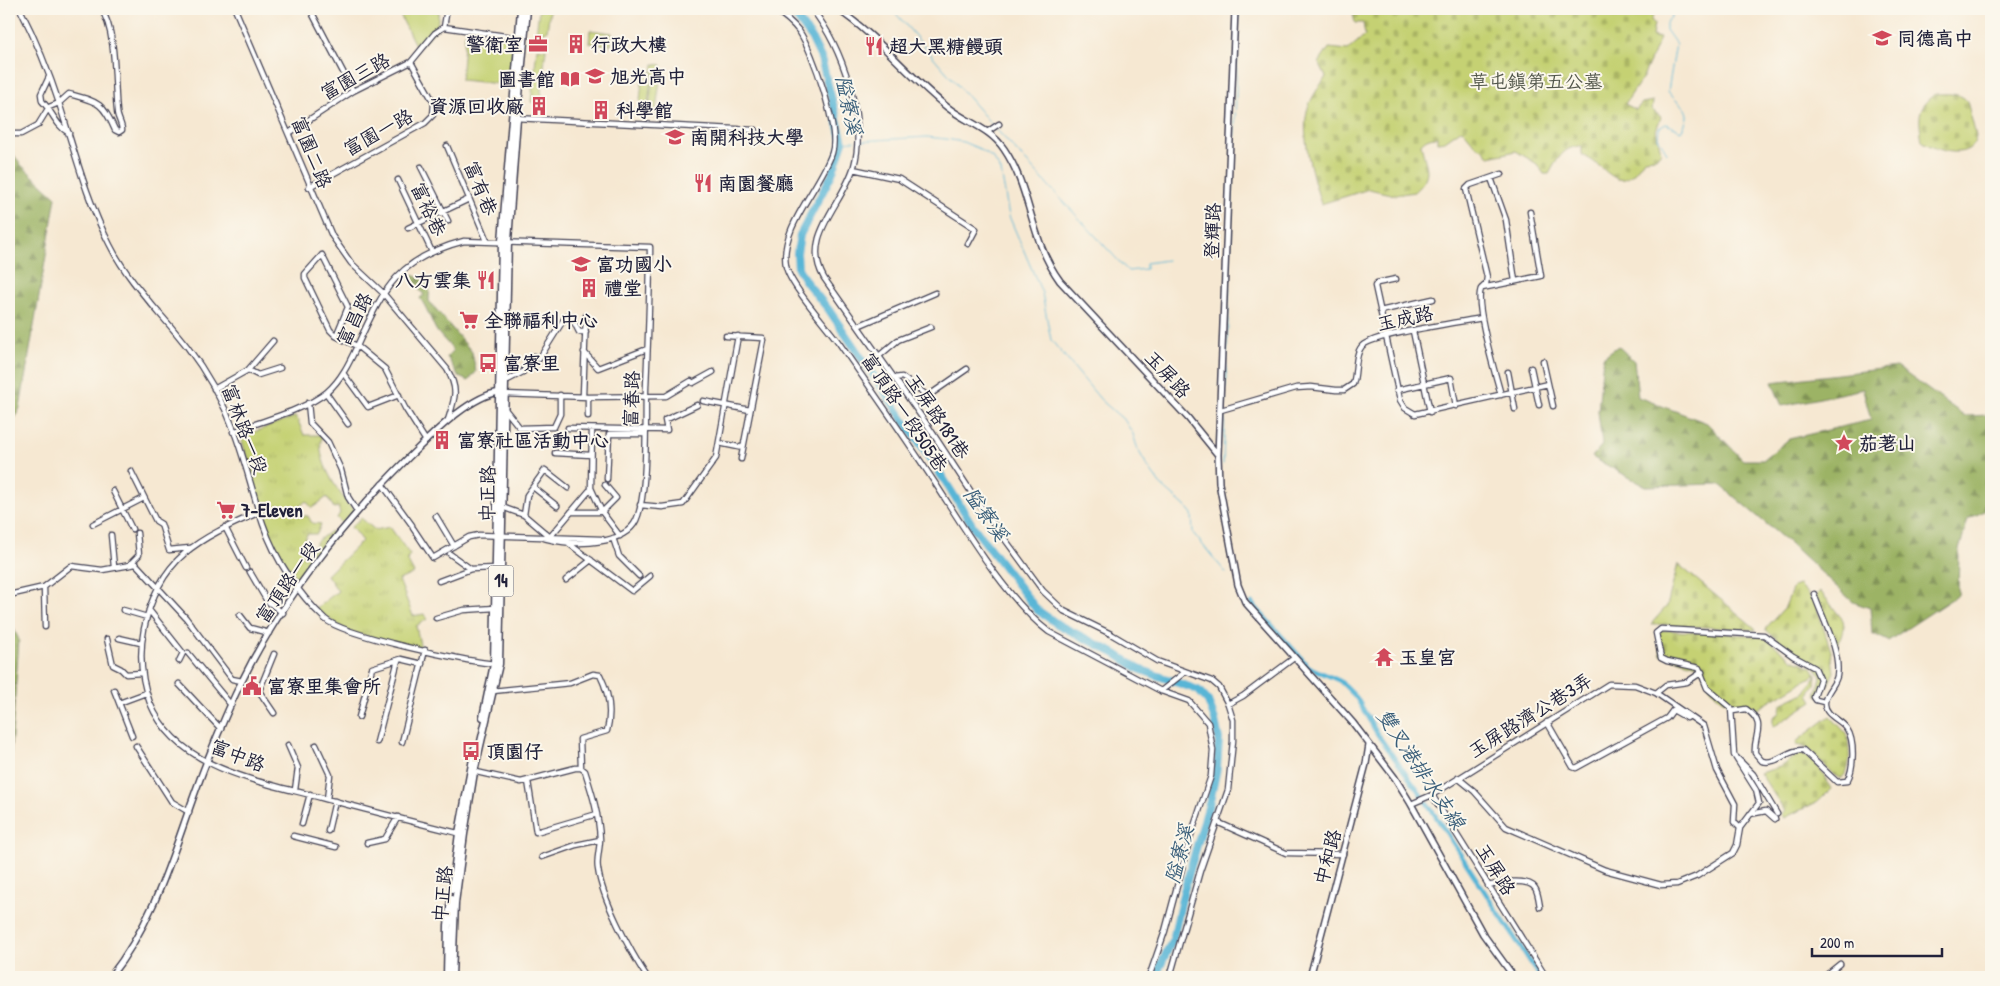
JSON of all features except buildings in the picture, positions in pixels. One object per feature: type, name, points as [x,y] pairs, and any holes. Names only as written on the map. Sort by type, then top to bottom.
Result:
[{"type":"main road","name":"中正路","points":[[521,9],[522,38]]},
{"type":"main road","name":"中正路","points":[[500,506],[505,241],[514,118],[522,38],[527,9]]},
{"type":"main road","name":"中正路","points":[[472,771],[493,691],[496,664],[504,408],[502,393],[506,381],[505,241]]},
{"type":"main road","name":"中正路","points":[[447,977],[448,926],[461,833],[472,771],[496,664],[495,608],[499,536]]},
{"type":"main road","name":"中正路","points":[[452,977],[455,903],[461,833]]},
{"type":"street","name":"富林路一段","points":[[20,9],[32,34],[59,103],[87,193],[121,266],[140,292],[173,329],[203,370],[214,389],[234,432],[275,553],[299,589],[326,620],[353,634],[496,664]]},
{"type":"street","points":[[9,134],[21,134],[38,125],[49,108],[59,103],[69,94],[93,101],[105,108],[115,130],[119,132],[122,130],[117,111],[116,73],[110,32],[108,21],[101,9]]},
{"type":"street","name":"富園二路","points":[[235,9],[289,133],[309,187],[332,236],[341,250],[370,282],[383,293],[447,368],[454,381],[456,391],[447,424]]},
{"type":"street","points":[[310,9],[353,91]]},
{"type":"street","points":[[444,27],[446,9]]},
{"type":"street","name":"富頂路一段505巷","points":[[774,9],[797,28],[806,44],[822,86],[834,143],[830,158],[792,228],[784,249],[790,280],[835,337],[907,439],[976,544],[1027,612],[1049,632],[1163,690],[1189,701],[1199,710],[1208,723],[1213,756],[1208,788],[1190,838],[1165,931],[1149,977]]},
{"type":"street","name":"玉屏路181巷","points":[[812,9],[829,35],[847,81],[855,112],[857,138],[853,168],[822,228],[816,252],[820,271],[979,504],[1042,591],[1064,611],[1111,634],[1157,661],[1185,673],[1206,678],[1216,684],[1228,704],[1233,720],[1232,765],[1228,790],[1200,871],[1170,977]]},
{"type":"street","name":"玉屏路","points":[[837,9],[870,33],[947,107],[987,132],[1004,149],[1013,164],[1040,246],[1049,265],[1060,281],[1188,418],[1218,455]]},
{"type":"street","name":"登輝路","points":[[1218,455],[1234,9]]},
{"type":"street","points":[[411,62],[435,33],[444,27],[522,38]]},
{"type":"street","name":"富園三路","points":[[289,133],[353,91],[411,62]]},
{"type":"street","name":"富園一路","points":[[309,187],[425,123],[433,115],[434,103],[411,62]]},
{"type":"street","points":[[49,77],[41,94],[42,101],[49,108],[62,129],[68,133]]},
{"type":"street","points":[[514,118],[755,130]]},
{"type":"street","points":[[987,132],[997,125]]},
{"type":"street","name":"富有巷","points":[[448,146],[487,241]]},
{"type":"street","points":[[421,167],[448,221]]},
{"type":"street","points":[[853,168],[899,179],[976,228],[968,244]]},
{"type":"street","points":[[1501,396],[1478,294],[1480,288],[1486,284],[1487,277],[1480,242],[1466,192],[1470,185],[1502,174]]},
{"type":"street","points":[[1491,178],[1506,220],[1515,281]]},
{"type":"street","name":"富裕巷","points":[[398,180],[432,252]]},
{"type":"street","points":[[408,228],[469,199]]},
{"type":"street","points":[[1480,288],[1541,276],[1530,212]]},
{"type":"street","name":"富昌路","points":[[234,432],[308,403],[326,393],[343,373],[383,293],[397,275],[409,264],[432,252],[464,241],[650,247]]},
{"type":"street","name":"富春路","points":[[620,536],[635,522],[640,505],[645,432],[650,247]]},
{"type":"street","points":[[336,336],[348,307],[322,255],[305,274],[305,278],[330,330],[336,336],[357,346],[385,369],[426,441]]},
{"type":"street","points":[[1396,279],[1377,283],[1375,286],[1398,390],[1405,408],[1415,414],[1430,412],[1548,384]]},
{"type":"street","points":[[858,326],[935,293]]},
{"type":"street","points":[[1380,311],[1433,299]]},
{"type":"street","points":[[506,381],[523,372],[532,357],[535,356],[539,359],[566,316],[571,316],[580,332],[586,332]]},
{"type":"street","points":[[582,395],[586,316]]},
{"type":"street","name":"玉成路","points":[[1221,410],[1296,388],[1311,387],[1336,390],[1349,388],[1355,378],[1359,351],[1362,346],[1385,337],[1482,318]]},
{"type":"street","points":[[879,356],[898,340],[931,327]]},
{"type":"street","points":[[1414,331],[1430,412]]},
{"type":"street","points":[[726,336],[763,338],[764,340],[741,459]]},
{"type":"street","points":[[640,505],[662,507],[683,504],[716,458],[738,336]]},
{"type":"street","points":[[214,389],[248,370],[273,341]]},
{"type":"street","points":[[584,352],[598,368],[647,349]]},
{"type":"street","points":[[1544,361],[1553,406]]},
{"type":"street","points":[[248,370],[258,375],[280,368]]},
{"type":"street","points":[[1531,368],[1539,405]]},
{"type":"street","points":[[894,378],[902,377],[928,396],[967,369]]},
{"type":"street","name":"富頂路一段","points":[[110,977],[143,929],[172,861],[207,762],[242,681],[269,633],[299,589],[357,511],[382,484],[426,441],[478,399],[487,394],[582,395],[588,397],[666,396],[691,381],[692,383],[713,372]]},
{"type":"street","points":[[1508,372],[1515,409]]},
{"type":"street","points":[[343,373],[368,407],[399,395]]},
{"type":"street","points":[[1398,390],[1450,378],[1456,406]]},
{"type":"street","points":[[326,393],[348,424]]},
{"type":"street","points":[[504,408],[520,428],[554,427],[560,414],[560,395]]},
{"type":"street","points":[[588,397],[588,416]]},
{"type":"street","points":[[704,401],[750,410]]},
{"type":"street","points":[[308,403],[310,423],[328,442],[341,470],[348,497],[357,511]]},
{"type":"street","points":[[607,479],[609,434],[667,430],[665,420],[696,405]]},
{"type":"street","points":[[568,428],[645,432]]},
{"type":"street","points":[[541,537],[550,541],[599,542],[620,536],[601,512],[591,488],[592,429]]},
{"type":"street","points":[[719,443],[743,448]]},
{"type":"street","points":[[555,453],[592,455]]},
{"type":"street","points":[[1218,455],[1220,483],[1238,585],[1245,602],[1353,723],[1369,744],[1411,804],[1479,927],[1514,977]]},
{"type":"street","points":[[524,515],[527,495],[545,470],[568,488]]},
{"type":"street","points":[[131,471],[156,521],[162,524],[169,550],[191,548]]},
{"type":"street","points":[[382,484],[433,558],[469,536],[613,538]]},
{"type":"street","points":[[571,512],[601,512],[616,498],[605,485]]},
{"type":"street","points":[[533,488],[557,506]]},
{"type":"street","points":[[113,491],[132,529]]},
{"type":"street","points":[[550,537],[589,491]]},
{"type":"street","points":[[93,524],[144,498]]},
{"type":"street","points":[[500,506],[524,515],[550,537]]},
{"type":"street","name":"富中路","points":[[260,512],[224,528],[191,548],[171,565],[157,587],[141,643],[142,673],[146,693],[155,714],[165,730],[184,747],[207,762],[327,799],[461,833]]},
{"type":"street","points":[[436,516],[454,546]]},
{"type":"street","points":[[224,528],[267,600],[283,612]]},
{"type":"street","points":[[131,564],[139,555],[138,533]]},
{"type":"street","points":[[111,535],[114,567]]},
{"type":"street","points":[[613,538],[618,556],[639,576]]},
{"type":"street","points":[[567,542],[632,591],[650,576]]},
{"type":"street","points":[[450,554],[471,569]]},
{"type":"street","points":[[566,580],[591,560]]},
{"type":"street","points":[[9,595],[44,587],[72,566],[78,565],[90,570],[131,564],[140,568],[186,618],[232,679],[242,681]]},
{"type":"street","points":[[438,581],[471,569],[496,568]]},
{"type":"street","points":[[44,587],[45,627]]},
{"type":"street","points":[[1814,594],[1834,651],[1837,669],[1836,681],[1824,702]]},
{"type":"street","points":[[436,618],[464,610],[495,608]]},
{"type":"street","points":[[123,610],[147,617]]},
{"type":"street","points":[[149,610],[183,654],[179,661]]},
{"type":"street","points":[[240,615],[250,628],[269,633]]},
{"type":"street","points":[[1733,711],[1707,688],[1699,668],[1661,658],[1658,647],[1658,631],[1661,629],[1764,635],[1815,668],[1820,679],[1814,697],[1816,700],[1824,702]]},
{"type":"street","points":[[119,638],[141,643]]},
{"type":"street","points":[[107,639],[113,666],[122,669],[126,674],[142,673]]},
{"type":"street","points":[[402,742],[425,650]]},
{"type":"street","points":[[188,653],[231,705]]},
{"type":"street","points":[[274,654],[259,691],[274,713]]},
{"type":"street","points":[[1228,704],[1294,658]]},
{"type":"street","points":[[358,717],[372,668],[398,660],[422,664]]},
{"type":"street","points":[[376,742],[398,660]]},
{"type":"street","points":[[1656,693],[1666,685],[1687,682],[1702,672]]},
{"type":"street","points":[[1163,690],[1185,673]]},
{"type":"street","points":[[493,691],[497,693],[570,683],[593,674],[600,675],[610,704],[609,725],[607,731],[580,739],[581,768],[585,771],[597,814],[600,840],[597,866],[600,883],[647,977]]},
{"type":"street","points":[[179,684],[221,729]]},
{"type":"street","name":"玉屏路濟公巷3弄","points":[[1432,795],[1609,684],[1635,685],[1656,693],[1704,726],[1717,770],[1735,804],[1734,822],[1740,828]]},
{"type":"street","points":[[114,690],[132,736]]},
{"type":"street","points":[[119,703],[146,693]]},
{"type":"street","points":[[1733,711],[1746,709],[1754,715],[1759,734],[1755,753],[1762,761],[1774,762],[1794,750],[1803,750],[1837,782],[1844,783],[1852,771],[1851,740],[1847,729],[1828,712],[1824,702]]},
{"type":"street","points":[[1547,722],[1573,767],[1576,768],[1667,718],[1673,710],[1686,718],[1689,716]]},
{"type":"street","points":[[1458,778],[1474,791],[1506,827],[1598,868],[1661,885],[1677,884],[1697,876],[1733,853],[1738,845],[1740,828],[1758,806],[1758,795],[1735,760],[1732,746],[1733,711]]},
{"type":"street","name":"中和路","points":[[1310,977],[1366,764],[1369,744]]},
{"type":"street","points":[[288,745],[298,768],[295,790]]},
{"type":"street","points":[[316,745],[330,775],[327,799]]},
{"type":"street","points":[[136,746],[172,802],[189,812]]},
{"type":"street","points":[[1732,746],[1737,757],[1753,774],[1776,817],[1766,811],[1750,814]]},
{"type":"street","points":[[472,771],[528,781],[581,768]]},
{"type":"street","points":[[528,781],[536,832],[597,814]]},
{"type":"street","points":[[302,824],[310,794]]},
{"type":"street","points":[[1411,804],[1432,795]]},
{"type":"street","name":"玉屏路","points":[[1432,795],[1546,977]]},
{"type":"street","points":[[328,831],[335,801]]},
{"type":"street","points":[[367,843],[385,839],[398,817]]},
{"type":"street","points":[[1217,822],[1286,853],[1343,854]]},
{"type":"street","points":[[293,836],[336,847]]},
{"type":"street","points":[[542,857],[600,840]]},
{"type":"street","points":[[1488,886],[1511,881],[1532,885],[1536,888],[1540,907]]},
{"type":"street","points":[[1824,977],[1840,964]]},
{"type":"green space","points":[[397,9],[439,9],[437,29],[417,49]]},
{"type":"green space","points":[[539,9],[550,9],[547,31],[536,35]]},
{"type":"green space","name":"草屯鎮第五公墓","points":[[1352,9],[1651,9],[1653,16],[1651,20],[1654,24],[1652,36],[1660,38],[1643,77],[1625,104],[1636,110],[1642,103],[1653,101],[1652,110],[1661,117],[1656,130],[1661,152],[1656,158],[1644,159],[1628,178],[1621,179],[1607,173],[1592,160],[1582,155],[1582,146],[1575,147],[1565,151],[1549,174],[1544,174],[1537,164],[1516,151],[1489,157],[1483,149],[1476,146],[1462,129],[1445,141],[1437,142],[1437,137],[1434,137],[1421,144],[1427,170],[1425,180],[1414,192],[1395,195],[1369,189],[1321,204],[1311,170],[1307,145],[1307,111],[1312,98],[1326,77],[1319,63],[1329,48],[1348,50],[1365,35],[1363,23],[1355,23]]},
{"type":"green space","points":[[590,30],[612,33],[611,45],[589,43]]},
{"type":"green space","points":[[465,33],[515,38],[510,85],[461,80]]},
{"type":"green space","points":[[537,48],[546,49],[541,91],[544,103],[531,102]]},
{"type":"green space","points":[[654,64],[662,65],[655,118],[648,117]]},
{"type":"green space","points":[[643,70],[652,71],[647,112],[639,111]]},
{"type":"green space","points":[[1936,94],[1957,95],[1967,101],[1976,136],[1973,144],[1968,149],[1961,152],[1944,151],[1922,141],[1920,114],[1925,103]]},
{"type":"green space","points":[[9,148],[21,165],[56,197],[20,408],[9,429]]},
{"type":"green space","points":[[413,274],[419,279],[425,275],[430,281],[429,301],[472,352],[476,372],[468,381],[459,377],[447,357],[453,351],[435,328],[420,298],[424,295],[410,278]]},
{"type":"green space","points":[[1618,346],[1634,361],[1638,397],[1707,423],[1743,460],[1763,460],[1789,439],[1871,420],[1863,389],[1782,406],[1772,382],[1897,367],[1965,416],[1991,415],[1991,508],[1968,519],[1959,550],[1958,595],[1888,641],[1872,633],[1870,608],[1853,602],[1795,548],[1719,484],[1645,486],[1592,457],[1602,445],[1598,411],[1603,357]]},
{"type":"green space","points":[[296,416],[304,435],[323,435],[321,454],[325,465],[336,487],[356,511],[343,524],[337,518],[340,513],[338,507],[334,508],[327,497],[312,508],[306,501],[294,511],[298,516],[308,516],[312,523],[321,524],[317,534],[307,534],[302,548],[312,550],[317,541],[331,531],[335,535],[297,579],[272,544],[241,437]]},
{"type":"green space","points":[[361,518],[375,530],[390,527],[410,555],[407,560],[414,573],[399,580],[413,616],[424,614],[427,619],[416,626],[421,649],[347,631],[315,609],[338,591],[327,575],[362,541],[351,527]]},
{"type":"green space","points":[[1678,564],[1756,630],[1651,624],[1667,606]]},
{"type":"green space","points":[[1799,585],[1815,602],[1831,651],[1834,672],[1822,697],[1816,695],[1821,677],[1815,666],[1793,654],[1765,629],[1785,607],[1793,587]]},
{"type":"green space","points":[[1820,591],[1843,620],[1844,626],[1836,652],[1816,595]]},
{"type":"green space","points":[[9,618],[19,640],[9,777]]},
{"type":"green space","points":[[1660,630],[1763,636],[1792,659],[1812,667],[1816,674],[1754,711],[1747,706],[1726,701],[1716,695],[1708,684],[1701,666],[1661,655],[1658,634]]},
{"type":"green space","points":[[1816,675],[1815,685],[1809,694],[1813,701],[1773,727],[1773,717],[1780,713],[1781,704],[1806,692]]},
{"type":"green space","points":[[1830,716],[1847,734],[1849,764],[1845,775],[1841,778],[1829,771],[1815,755],[1804,747],[1797,745],[1796,742]]},
{"type":"green space","points":[[1798,754],[1809,758],[1814,763],[1831,789],[1819,801],[1784,818],[1781,814],[1785,811],[1760,773],[1780,767]]},
{"type":"waterway","name":"隘寮溪","points":[[790,9],[811,37],[821,58],[843,142],[832,174],[800,235],[797,253],[798,268],[806,282],[829,310],[945,481],[975,529],[1037,610],[1059,625],[1116,654],[1139,669],[1198,690],[1208,701],[1219,739],[1217,768],[1211,797],[1183,894],[1173,939],[1155,977]]},
{"type":"waterway","points":[[892,9],[993,126]]},
{"type":"waterway","points":[[1225,406],[1239,9]]},
{"type":"waterway","points":[[1667,153],[1658,137],[1659,128],[1666,124],[1681,131],[1687,117],[1684,108],[1668,91],[1676,44],[1666,30],[1666,23],[1678,9]]},
{"type":"waterway","points":[[996,129],[1128,271],[1146,269],[1146,263],[1167,260]]},
{"type":"waterway","points":[[858,141],[927,137],[946,139],[963,142],[980,149],[993,158],[1001,171],[1009,216],[1042,293],[1051,340],[1101,400],[1125,421],[1148,467],[1160,484],[1192,514],[1193,533],[1226,573]]},
{"type":"waterway","points":[[843,142],[854,141]]},
{"type":"waterway","points":[[1223,464],[1225,410]]},
{"type":"waterway","name":"雙叉港排水支線","points":[[1252,603],[1309,667],[1340,681],[1356,697],[1378,735],[1429,806],[1540,977]]},
{"type":"place","name":"同德高中","points":[[1882,38]]},
{"type":"place","name":"警衛室","points":[[538,44]]},
{"type":"place","name":"行政大樓","points":[[576,44]]},
{"type":"place","name":"超大黑糖饅頭","points":[[874,46]]},
{"type":"place","name":"旭光高中","points":[[595,76]]},
{"type":"place","name":"圖書館","points":[[570,79]]},
{"type":"place","name":"資源回收廠","points":[[539,106]]},
{"type":"place","name":"科學館","points":[[601,110]]},
{"type":"place","name":"南開科技大學","points":[[675,137]]},
{"type":"place","name":"南園餐廳","points":[[703,183]]},
{"type":"place","name":"富功國小","points":[[581,264]]},
{"type":"place","name":"八方雲集","points":[[486,280]]},
{"type":"place","name":"禮堂","points":[[589,288]]},
{"type":"place","name":"全聯福利中心","points":[[469,320]]},
{"type":"place","name":"富寮里","points":[[488,363]]},
{"type":"place","name":"富寮社區活動中心","points":[[442,440]]},
{"type":"place","name":"茄荖山","points":[[1844,443]]},
{"type":"place","name":"7-Eleven","points":[[226,510]]},
{"type":"place","name":"玉皇宮","points":[[1384,657]]},
{"type":"place","name":"富寮里集會所","points":[[252,686]]},
{"type":"place","name":"頂園仔","points":[[471,751]]}]
